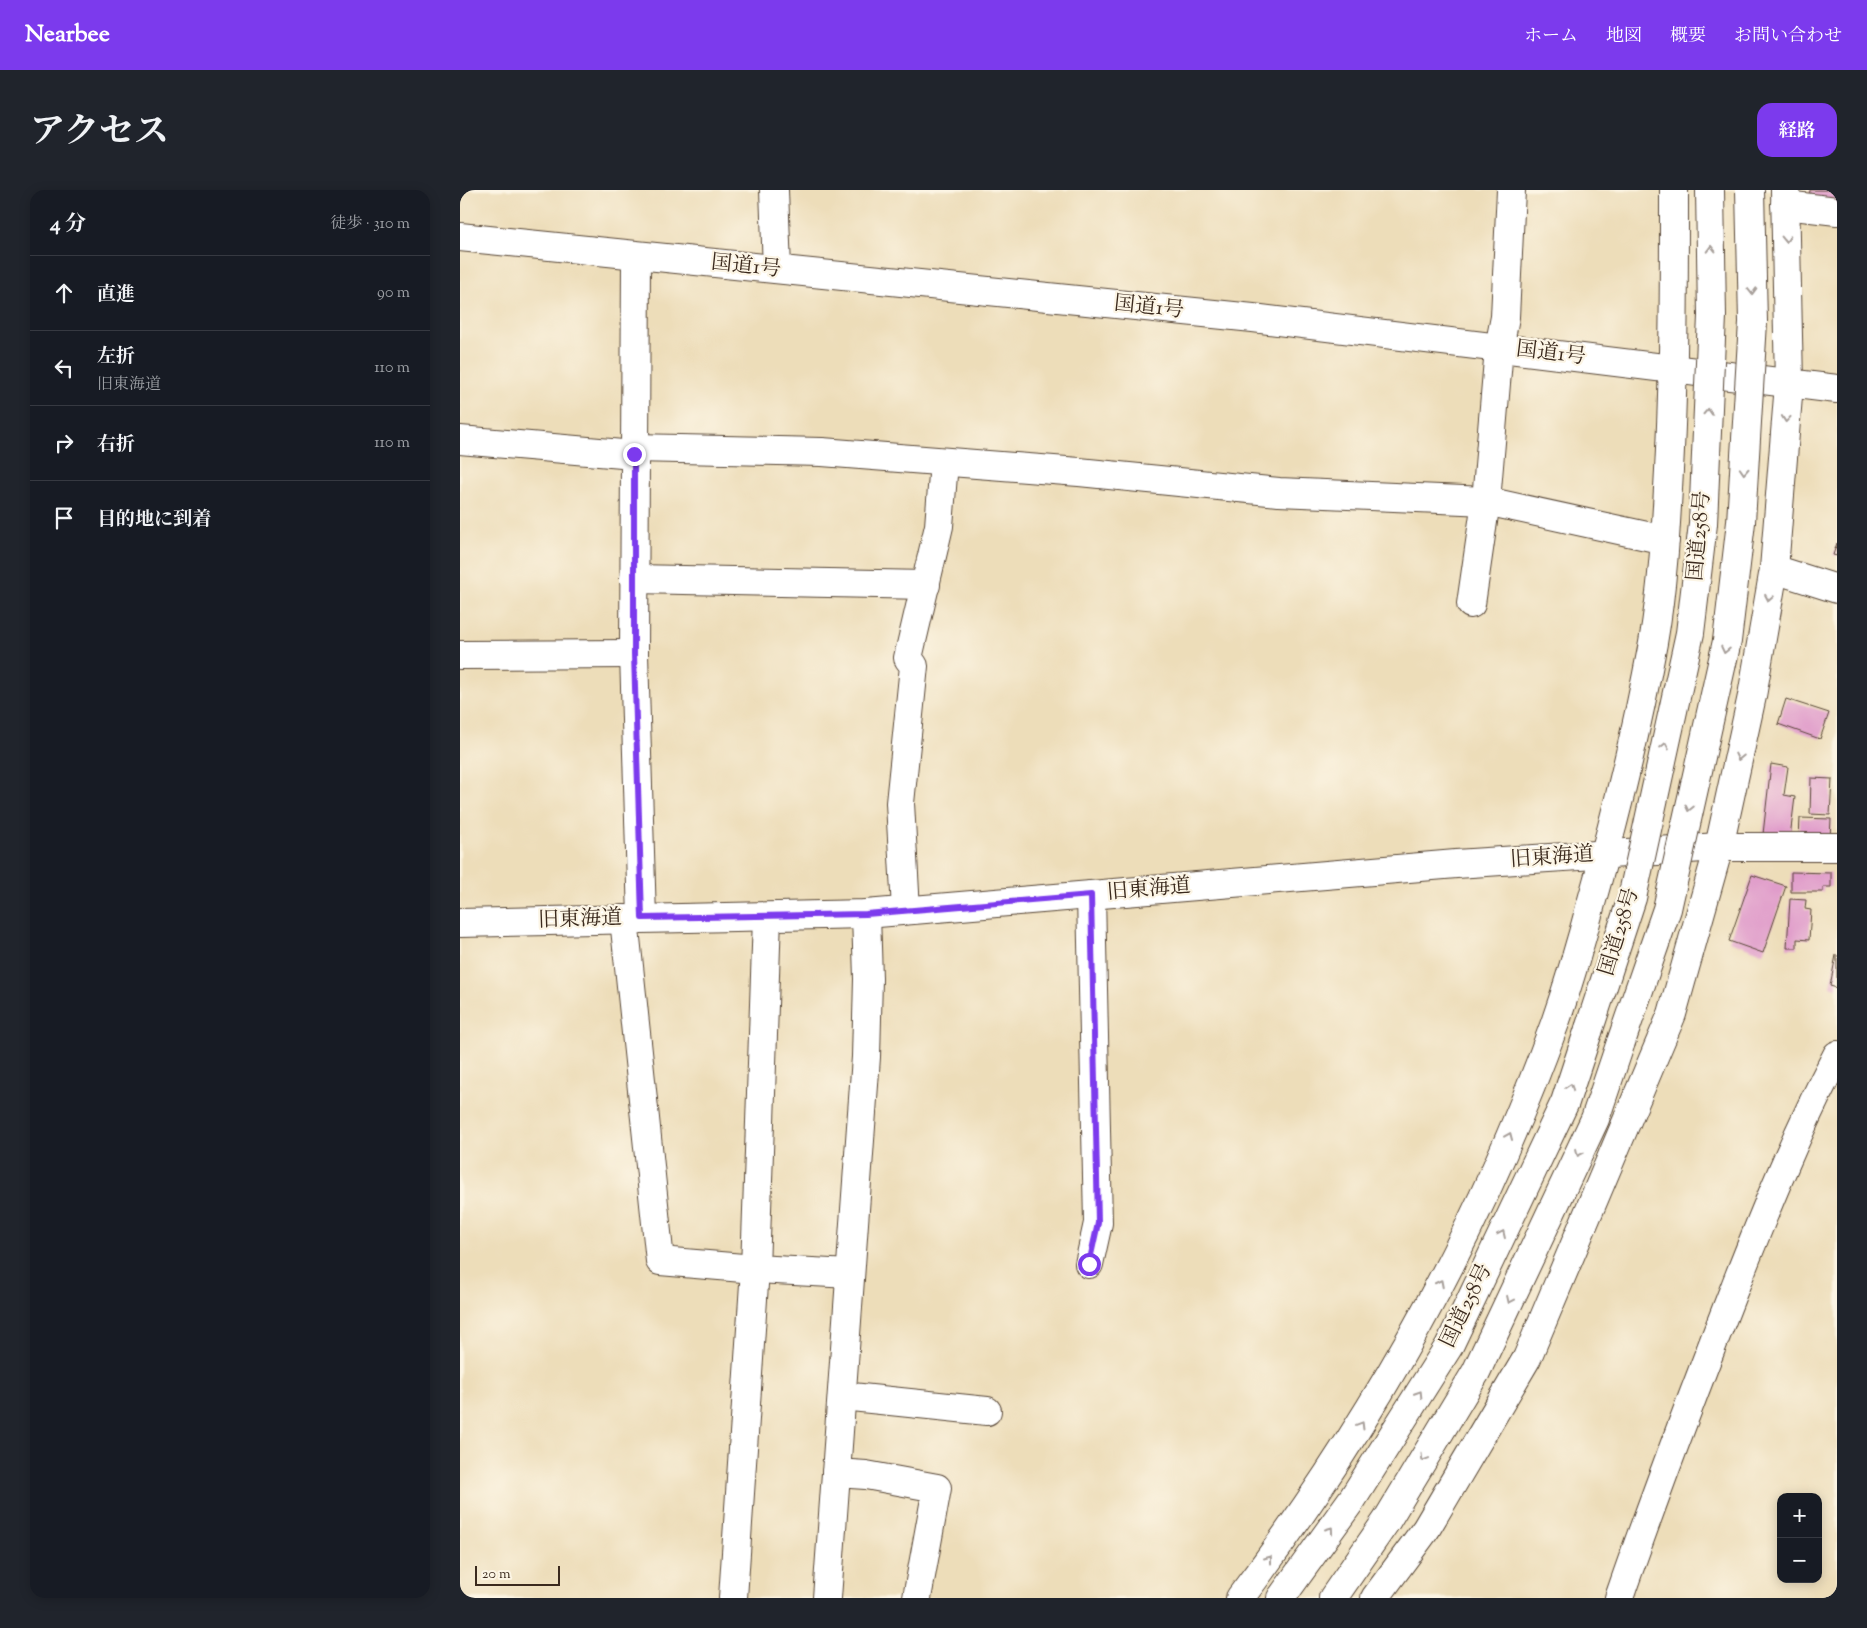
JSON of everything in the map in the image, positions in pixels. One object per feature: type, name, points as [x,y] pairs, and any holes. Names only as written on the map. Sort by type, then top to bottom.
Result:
[{"type":"main road","points":[[774,190],[777,270]]},
{"type":"main road","points":[[1471,604],[1486,501],[1499,348],[1505,317],[1511,190]]},
{"type":"main road","points":[[1240,1598],[1271,1557],[1354,1437],[1403,1354],[1441,1283],[1495,1170],[1555,1023],[1605,855],[1653,641],[1666,540],[1674,369],[1674,190]]},
{"type":"main road","name":"国道258号","points":[[1281,1598],[1353,1498],[1449,1346],[1565,1102],[1632,898],[1690,633],[1703,524],[1712,326],[1710,190]]},
{"type":"main road","name":"国道258号","points":[[1334,1598],[1387,1520],[1476,1372],[1595,1119],[1667,909],[1727,641],[1741,522],[1753,322],[1750,190]]},
{"type":"main road","points":[[1375,1598],[1426,1529],[1527,1358],[1672,1014],[1719,847],[1752,696],[1774,569],[1789,384],[1785,197],[1837,211]]},
{"type":"main road","name":"国道1号","points":[[460,237],[1253,318],[1789,384],[1837,388]]},
{"type":"main road","points":[[636,256],[633,918],[660,1261],[850,1274]]},
{"type":"main road","points":[[460,440],[634,451],[822,452],[1279,492],[1486,501],[1666,540]]},
{"type":"main road","points":[[906,910],[900,803],[914,666],[908,658],[939,526],[944,462]]},
{"type":"main road","points":[[1774,569],[1837,589]]},
{"type":"main road","points":[[634,579],[926,585]]},
{"type":"main road","points":[[460,655],[634,654]]},
{"type":"main road","name":"旧東海道","points":[[460,923],[866,914],[1456,864],[1719,847],[1837,847]]},
{"type":"main road","points":[[1089,1264],[1098,1223],[1091,895]]},
{"type":"main road","points":[[827,1598],[866,1057],[868,979],[866,914]]},
{"type":"main road","points":[[733,1598],[756,1269],[767,917]]},
{"type":"main road","points":[[1619,1598],[1667,1461],[1768,1204],[1837,1055]]},
{"type":"main road","points":[[842,1396],[987,1410]]},
{"type":"main road","points":[[836,1473],[866,1475],[937,1488],[917,1598]]},
{"type":"building","points":[[1810,190],[1837,190],[1837,205],[1809,200]]},
{"type":"building","points":[[1837,543],[1837,556],[1833,555]]},
{"type":"building","points":[[1786,699],[1829,713],[1820,739],[1778,724]]},
{"type":"building","points":[[1771,764],[1788,767],[1784,795],[1795,797],[1790,837],[1763,834]]},
{"type":"building","points":[[1811,778],[1832,779],[1830,815],[1810,814]]},
{"type":"building","points":[[1800,818],[1831,819],[1830,838],[1799,838]]},
{"type":"building","points":[[1791,872],[1831,873],[1831,887],[1823,887],[1823,892],[1791,892]]},
{"type":"building","points":[[1752,875],[1786,886],[1763,953],[1729,941]]},
{"type":"building","points":[[1790,899],[1806,900],[1805,909],[1811,910],[1809,940],[1797,939],[1797,948],[1787,948]]},
{"type":"building","points":[[1837,955],[1837,988],[1830,986]]},
{"type":"route","points":[[634,454],[634,654],[642,918],[866,914],[1091,895],[1098,1223],[1089,1264]]}]
